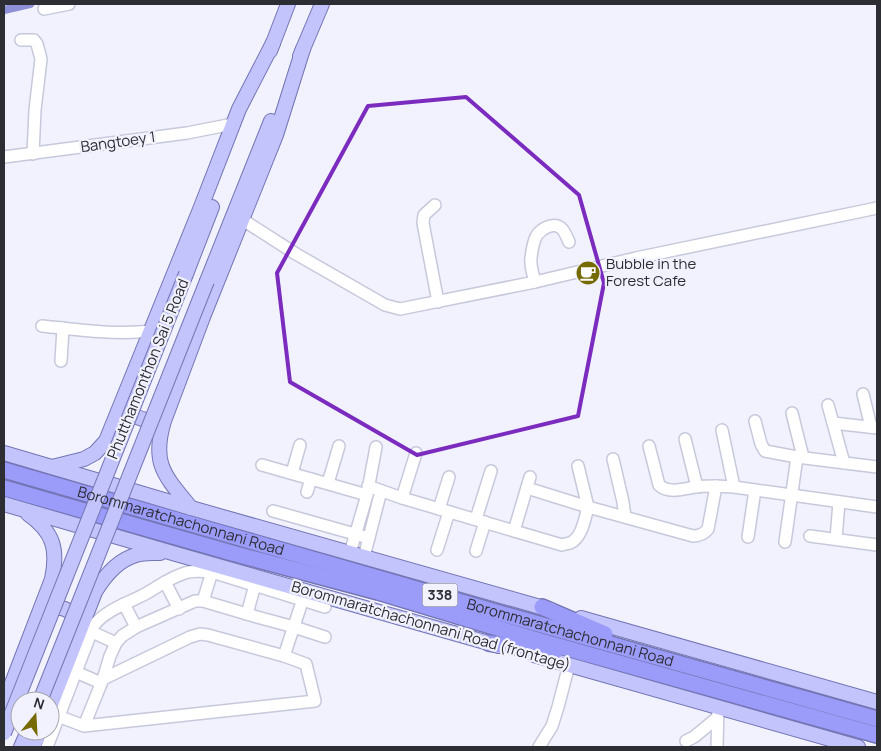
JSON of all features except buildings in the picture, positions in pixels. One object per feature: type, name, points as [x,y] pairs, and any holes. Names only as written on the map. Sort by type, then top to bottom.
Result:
[{"type":"highway","name":"Borommaratchachonnani Road","points":[[4,470],[877,719]]},
{"type":"highway","name":"Borommaratchachonnani Road","points":[[4,488],[232,553],[378,592],[537,640],[877,735]]},
{"type":"highway","points":[[542,607],[672,662]]},
{"type":"highway","points":[[489,643],[565,654],[673,677]]},
{"type":"main road","name":"Phutthamonthon Sai 5 Road","points":[[4,733],[186,274],[288,4]]},
{"type":"main road","name":"Phutthamonthon Sai 5 Road","points":[[44,691],[271,120],[322,4]]},
{"type":"main road","points":[[52,467],[84,459],[95,452],[106,441],[202,207],[233,124],[273,43]]},
{"type":"main road","points":[[191,508],[166,477],[162,469],[159,437],[207,308],[276,135],[303,49]]},
{"type":"main road","points":[[128,389],[130,410],[135,415],[149,421],[158,421],[167,412]]},
{"type":"main road","name":"338","points":[[4,454],[877,702]]},
{"type":"main road","name":"Borommaratchachonnani Road (frontage)","points":[[4,504],[176,554],[304,596],[489,643],[569,665],[718,712],[858,747]]},
{"type":"main road","points":[[4,704],[52,579],[55,566],[55,551],[46,529],[39,521],[18,508]]},
{"type":"main road","points":[[60,695],[86,632],[95,592],[103,579],[124,560],[136,555],[149,553],[176,554]]},
{"type":"main road","points":[[40,609],[59,606],[66,609],[73,614],[86,632]]},
{"type":"street","points":[[44,9],[69,4]]},
{"type":"street","points":[[21,40],[34,40],[41,59],[35,110],[33,154]]},
{"type":"street","name":"Bangtoey 1","points":[[4,157],[187,133],[233,124]]},
{"type":"street","points":[[434,205],[424,215],[423,223],[438,302]]},
{"type":"street","points":[[242,220],[296,254],[385,305],[400,310],[535,282],[636,258],[877,208]]},
{"type":"street","points":[[535,282],[531,257],[534,242],[541,230],[548,226],[561,228],[569,242]]},
{"type":"street","points":[[42,326],[116,333],[152,331]]},
{"type":"street","points":[[61,360],[63,328]]},
{"type":"street","points":[[833,423],[874,428],[863,394]]},
{"type":"street","points":[[828,405],[844,463]]},
{"type":"street","points":[[785,542],[800,457],[792,413]]},
{"type":"street","points":[[756,421],[760,444],[765,451],[877,468]]},
{"type":"street","points":[[722,430],[734,487]]},
{"type":"street","points":[[685,439],[697,487]]},
{"type":"street","points":[[292,473],[300,445]]},
{"type":"street","points":[[328,483],[339,446]]},
{"type":"street","points":[[649,446],[659,485],[662,488],[680,490],[697,487],[734,487],[877,507]]},
{"type":"street","points":[[350,553],[367,490],[376,447]]},
{"type":"street","points":[[402,498],[416,453]]},
{"type":"street","points":[[614,459],[625,518]]},
{"type":"street","points":[[262,465],[328,483],[381,491],[562,545],[576,539],[580,533],[588,507],[578,466]]},
{"type":"street","points":[[476,551],[480,520],[491,471]]},
{"type":"street","points":[[437,550],[449,477]]},
{"type":"street","points":[[307,492],[311,479]]},
{"type":"street","points":[[514,531],[528,482],[588,507],[693,536],[699,536],[708,529],[716,486]]},
{"type":"street","points":[[748,538],[755,490]]},
{"type":"street","points":[[364,557],[381,491]]},
{"type":"street","points":[[836,539],[839,502]]},
{"type":"street","points":[[273,511],[369,538]]},
{"type":"street","points":[[810,536],[877,545]]},
{"type":"street","points":[[60,700],[76,672],[86,632],[107,613],[184,573],[212,572],[255,585],[304,596],[325,608]]},
{"type":"street","points":[[203,601],[212,572]]},
{"type":"street","points":[[165,582],[179,609]]},
{"type":"street","points":[[247,614],[255,585]]},
{"type":"street","points":[[284,656],[304,596]]},
{"type":"street","points":[[84,726],[110,656],[116,643],[122,636],[136,627],[195,601],[203,601],[325,637]]},
{"type":"street","points":[[124,604],[136,627]]},
{"type":"street","points":[[86,632],[116,643]]},
{"type":"street","points":[[60,715],[84,726],[315,701],[306,664],[284,656],[200,634],[190,637],[102,681],[76,672]]},
{"type":"street","points":[[539,747],[552,726],[569,665]]},
{"type":"street","points":[[686,741],[694,737],[718,712]]},
{"type":"street","points":[[717,747],[718,712]]},
{"type":"highlighted area","points":[[466,97],[579,195],[604,283],[578,416],[417,455],[290,382],[277,273],[368,106]]},
{"type":"waterway","points":[[4,10],[30,4]]},
{"type":"place","name":"Bubble in the Forest Cafe","points":[[588,273]]}]
